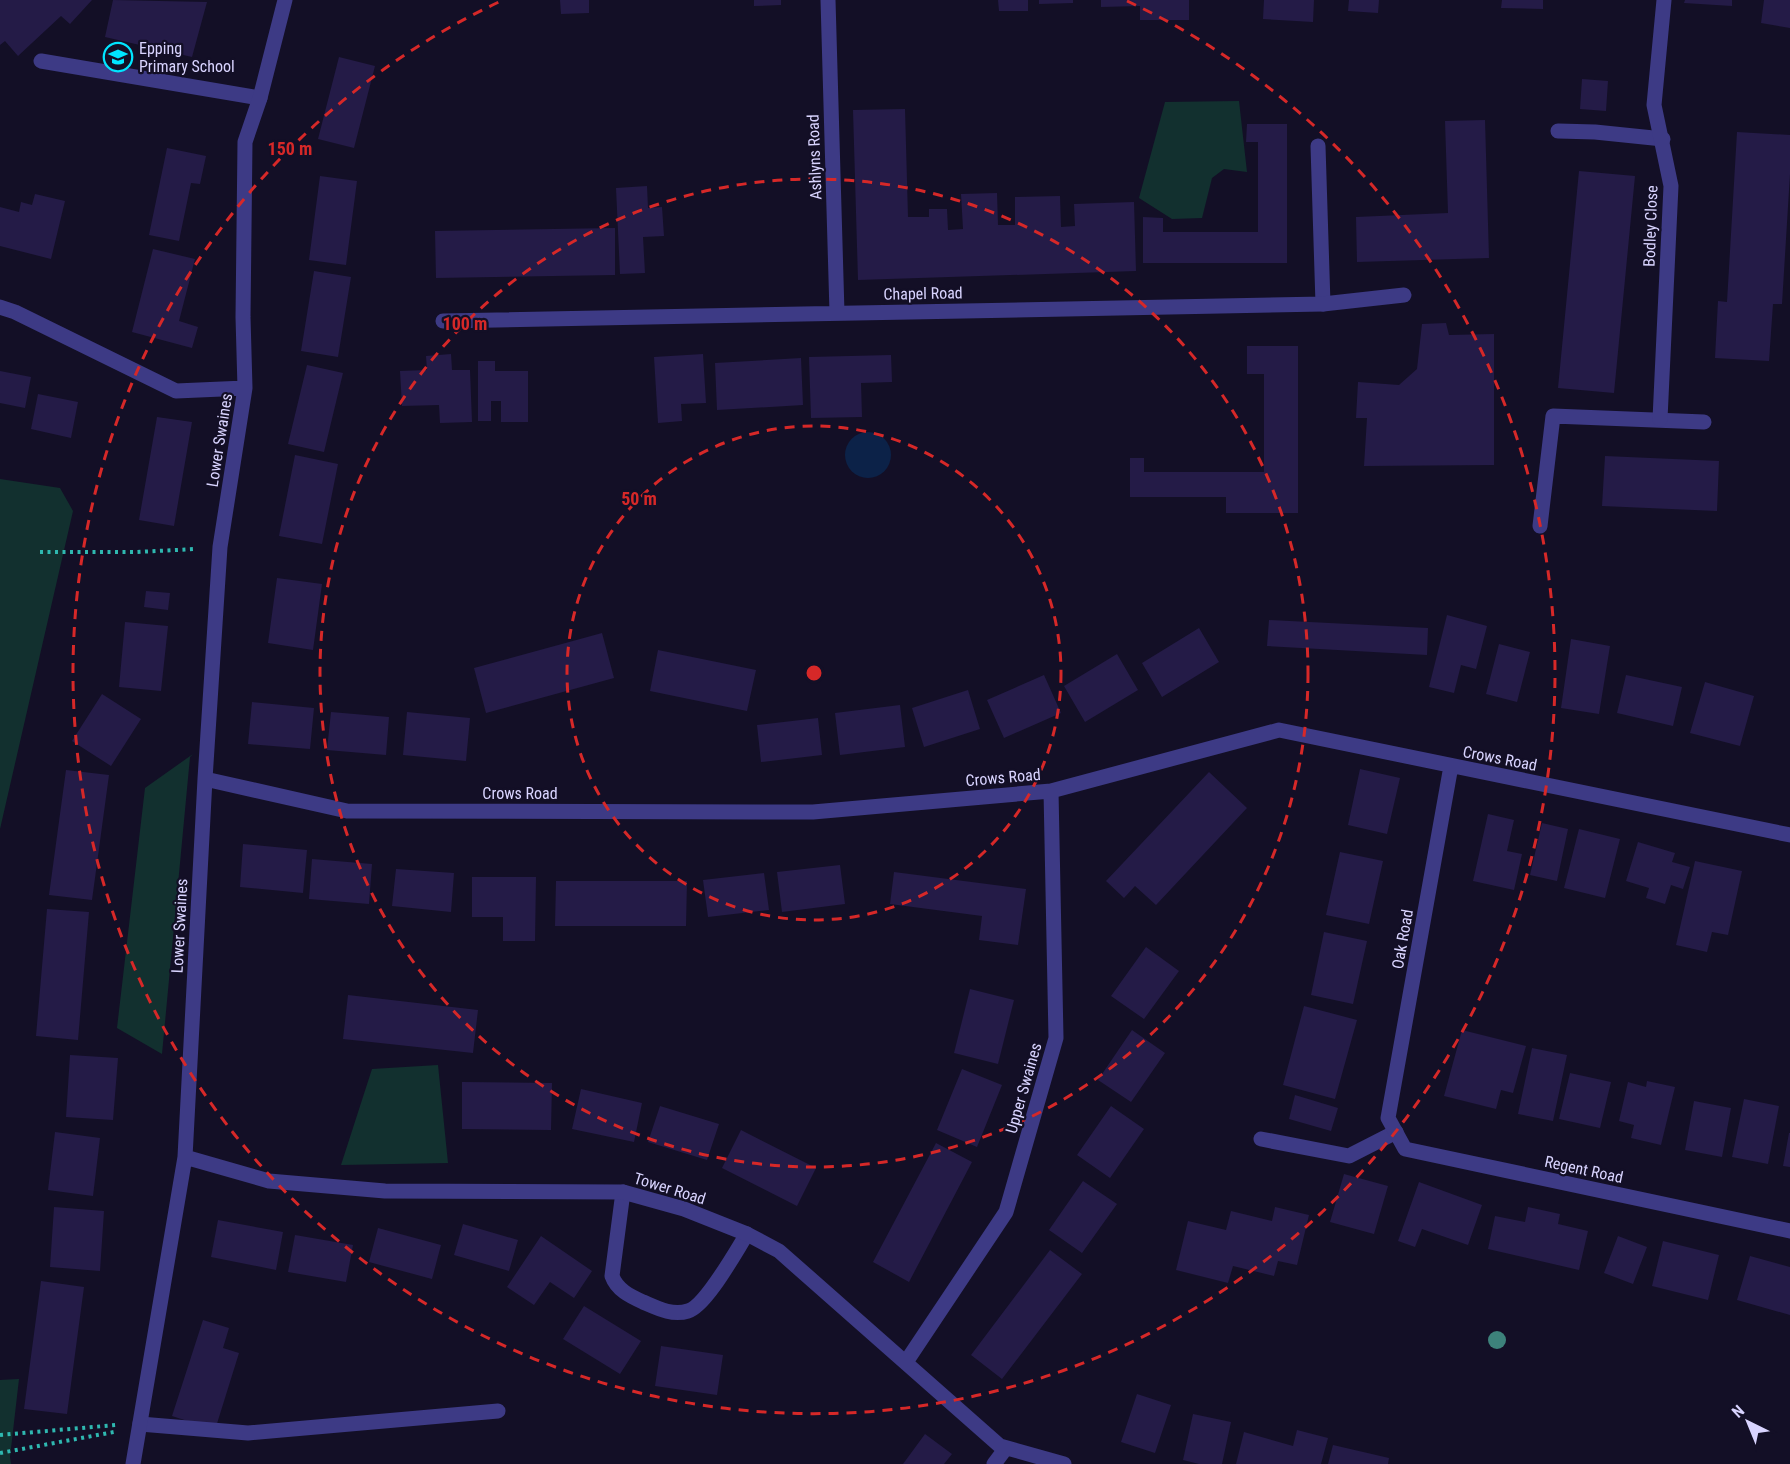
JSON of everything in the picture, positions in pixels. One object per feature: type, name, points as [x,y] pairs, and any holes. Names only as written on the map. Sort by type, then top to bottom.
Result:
[{"type":"street","name":"Lower Swaines","points":[[133,1464],[185,1157],[220,547],[245,388],[243,317],[245,142],[260,98],[285,0]]},
{"type":"street","name":"Ashlyns Road","points":[[828,0],[837,313]]},
{"type":"street","name":"Bodley Close","points":[[1660,419],[1671,186],[1663,139],[1654,105],[1664,0]]},
{"type":"street","points":[[40,61],[260,98]]},
{"type":"street","points":[[1558,131],[1595,132],[1663,139]]},
{"type":"street","points":[[1318,146],[1323,303]]},
{"type":"street","name":"Chapel Road","points":[[444,321],[1323,303],[1404,295]]},
{"type":"street","name":"Lower Swaines","points":[[0,307],[15,312],[176,391],[245,388]]},
{"type":"street","points":[[1540,526],[1553,417],[1704,422]]},
{"type":"street","name":"Crows Road","points":[[205,779],[347,811],[813,812],[1051,791],[1279,730],[1790,835]]},
{"type":"street","name":"Oak Road","points":[[1392,1125],[1451,766]]},
{"type":"street","name":"Upper Swaines","points":[[906,1362],[1006,1212],[1056,1038],[1051,791]]},
{"type":"street","points":[[1261,1139],[1348,1156],[1392,1125]]},
{"type":"street","name":"Regent Road","points":[[1392,1125],[1405,1149],[1790,1231]]},
{"type":"street","name":"Tower Road","points":[[185,1157],[269,1181],[385,1191],[623,1192],[684,1209],[747,1234],[779,1251],[1000,1446],[1064,1464]]},
{"type":"street","points":[[623,1192],[612,1276],[614,1284],[633,1298],[666,1311],[689,1311],[696,1307],[708,1295],[747,1234]]},
{"type":"street","points":[[139,1430],[248,1433],[498,1412]]},
{"type":"street","points":[[994,1464],[1006,1448]]},
{"type":"path","points":[[40,552],[137,552],[220,547]]},
{"type":"path","points":[[0,1435],[139,1430]]},
{"type":"path","points":[[0,1453],[113,1432],[139,1430]]},
{"type":"green space","points":[[1239,101],[1247,172],[1224,169],[1212,178],[1202,218],[1172,219],[1139,198],[1165,102]]},
{"type":"green space","points":[[0,479],[60,488],[73,511],[0,829]]},
{"type":"green space","points":[[193,754],[190,757],[162,1054],[117,1028],[145,788]]},
{"type":"green space","points":[[438,1065],[448,1163],[341,1165],[372,1069]]},
{"type":"green space","points":[[19,1379],[11,1464],[0,1464],[0,1380]]},
{"type":"water","points":[[868,432],[877,433],[885,438],[890,446],[890,464],[885,472],[877,477],[868,478],[859,477],[851,472],[846,464],[845,455],[846,446],[851,438],[859,433]]},
{"type":"building","points":[[0,0],[92,0],[70,24],[61,16],[18,56],[5,41],[0,45]]},
{"type":"building","points":[[113,0],[207,2],[192,57],[105,37]]},
{"type":"building","points":[[560,0],[589,0],[589,13],[561,14]]},
{"type":"building","points":[[754,0],[781,0],[781,5],[754,6]]},
{"type":"building","points":[[998,0],[1028,0],[1028,11],[999,11]]},
{"type":"building","points":[[1039,0],[1073,0],[1073,3],[1039,4]]},
{"type":"building","points":[[1101,0],[1189,0],[1189,20],[1140,20],[1140,6],[1101,7]]},
{"type":"building","points":[[1264,0],[1314,0],[1313,22],[1263,19]]},
{"type":"building","points":[[1349,0],[1379,0],[1378,13],[1348,11]]},
{"type":"building","points":[[1502,0],[1543,0],[1543,9],[1501,8]]},
{"type":"building","points":[[1685,0],[1732,0],[1732,6],[1684,3]]},
{"type":"building","points":[[1764,0],[1790,0],[1790,28],[1761,23]]},
{"type":"building","points":[[339,57],[375,66],[354,148],[318,139]]},
{"type":"building","points":[[1582,79],[1608,81],[1606,111],[1580,109]]},
{"type":"building","points":[[905,109],[908,217],[929,217],[929,209],[947,209],[948,230],[963,229],[961,194],[997,193],[998,225],[1015,225],[1015,197],[1060,196],[1061,227],[1075,226],[1074,204],[1134,202],[1136,271],[858,280],[853,110]]},
{"type":"building","points":[[1485,120],[1489,258],[1357,262],[1356,217],[1448,213],[1445,121]]},
{"type":"building","points":[[1247,124],[1287,124],[1287,263],[1143,263],[1143,217],[1163,218],[1163,232],[1258,232],[1258,142],[1246,142]]},
{"type":"building","points":[[1737,132],[1790,135],[1790,174],[1782,304],[1773,304],[1769,361],[1715,358],[1718,301],[1727,302]]},
{"type":"building","points":[[167,148],[206,156],[200,184],[191,183],[179,241],[149,235]]},
{"type":"building","points":[[1579,171],[1635,176],[1614,393],[1558,388]]},
{"type":"building","points":[[320,176],[357,181],[346,265],[309,260]]},
{"type":"building","points":[[647,186],[648,208],[662,207],[664,236],[643,237],[645,273],[620,274],[616,188]]},
{"type":"building","points":[[35,194],[65,201],[51,259],[0,246],[0,207],[19,212],[21,202],[32,205]]},
{"type":"building","points":[[615,228],[615,275],[436,278],[435,231]]},
{"type":"building","points":[[153,249],[195,259],[179,321],[198,327],[192,348],[132,332]]},
{"type":"building","points":[[314,271],[351,277],[338,357],[301,351]]},
{"type":"building","points":[[1446,323],[1449,335],[1494,334],[1494,465],[1364,466],[1367,418],[1356,418],[1358,382],[1399,385],[1417,369],[1422,324]]},
{"type":"building","points":[[1247,346],[1298,346],[1298,513],[1226,513],[1226,497],[1130,497],[1130,458],[1144,458],[1144,472],[1264,472],[1264,374],[1247,374]]},
{"type":"building","points":[[451,354],[452,370],[470,370],[472,422],[440,423],[439,405],[402,406],[400,371],[427,370],[426,356]]},
{"type":"building","points":[[703,354],[706,403],[681,404],[682,421],[658,423],[654,357]]},
{"type":"building","points":[[891,355],[892,382],[861,383],[862,417],[811,418],[809,357]]},
{"type":"building","points":[[801,358],[803,405],[717,410],[715,363]]},
{"type":"building","points":[[478,361],[495,361],[495,371],[528,371],[528,422],[501,422],[501,401],[491,401],[491,421],[478,421]]},
{"type":"building","points":[[307,365],[343,373],[324,452],[288,444]]},
{"type":"building","points":[[0,371],[31,377],[25,408],[0,403]]},
{"type":"building","points":[[38,394],[78,402],[71,438],[31,429]]},
{"type":"building","points":[[157,417],[192,422],[174,526],[139,520]]},
{"type":"building","points":[[295,455],[338,464],[322,544],[279,536]]},
{"type":"building","points":[[1605,456],[1719,461],[1717,511],[1602,506]]},
{"type":"building","points":[[277,578],[322,584],[313,650],[268,643]]},
{"type":"building","points":[[146,591],[170,593],[168,610],[144,607]]},
{"type":"building","points":[[1447,615],[1487,626],[1476,669],[1461,665],[1454,693],[1429,687]]},
{"type":"building","points":[[1269,620],[1428,628],[1427,655],[1267,646]]},
{"type":"building","points":[[125,622],[168,626],[161,691],[119,687]]},
{"type":"building","points":[[1199,628],[1219,662],[1162,697],[1142,663]]},
{"type":"building","points":[[602,633],[614,678],[486,713],[474,668]]},
{"type":"building","points":[[1571,639],[1610,646],[1599,714],[1561,708]]},
{"type":"building","points":[[1499,644],[1530,652],[1517,702],[1486,694]]},
{"type":"building","points":[[658,650],[756,670],[747,711],[650,691]]},
{"type":"building","points":[[1117,654],[1138,690],[1085,722],[1064,686]]},
{"type":"building","points":[[1044,675],[1061,713],[1004,738],[987,700]]},
{"type":"building","points":[[1626,675],[1682,687],[1673,726],[1617,713]]},
{"type":"building","points":[[1705,682],[1754,696],[1740,746],[1690,733]]},
{"type":"building","points":[[968,690],[980,729],[924,747],[912,708]]},
{"type":"building","points":[[102,694],[141,719],[111,766],[72,741]]},
{"type":"building","points":[[252,702],[314,708],[310,749],[248,744]]},
{"type":"building","points":[[900,705],[905,747],[840,755],[835,713]]},
{"type":"building","points":[[331,712],[389,717],[386,755],[327,750]]},
{"type":"building","points":[[407,712],[470,718],[466,761],[403,755]]},
{"type":"building","points":[[818,718],[822,755],[761,762],[757,725]]},
{"type":"building","points":[[1360,769],[1400,778],[1387,834],[1348,825]]},
{"type":"building","points":[[66,770],[109,775],[92,900],[49,895]]},
{"type":"building","points":[[1209,772],[1247,808],[1156,905],[1135,886],[1124,898],[1106,881]]},
{"type":"building","points":[[1488,814],[1514,820],[1507,851],[1522,854],[1514,890],[1473,881]]},
{"type":"building","points":[[1542,823],[1568,829],[1557,881],[1530,875]]},
{"type":"building","points":[[1579,829],[1620,839],[1605,898],[1564,888]]},
{"type":"building","points":[[1638,842],[1675,853],[1672,862],[1690,867],[1683,889],[1671,885],[1665,904],[1646,898],[1649,888],[1626,881]]},
{"type":"building","points":[[243,844],[307,850],[303,893],[240,887]]},
{"type":"building","points":[[1340,852],[1383,861],[1369,924],[1326,915]]},
{"type":"building","points":[[312,859],[372,864],[369,904],[309,899]]},
{"type":"building","points":[[1695,861],[1742,871],[1728,935],[1712,932],[1707,952],[1676,945]]},
{"type":"building","points":[[840,865],[845,904],[782,912],[777,872]]},
{"type":"building","points":[[396,869],[454,873],[451,912],[392,906]]},
{"type":"building","points":[[894,872],[1026,889],[1018,945],[979,940],[982,916],[890,904]]},
{"type":"building","points":[[764,873],[769,910],[708,917],[703,880]]},
{"type":"building","points":[[472,877],[536,877],[535,941],[503,941],[503,917],[472,917]]},
{"type":"building","points":[[556,881],[687,881],[686,926],[555,926]]},
{"type":"building","points":[[47,909],[89,912],[78,1040],[36,1036]]},
{"type":"building","points":[[1324,932],[1367,941],[1353,1004],[1311,995]]},
{"type":"building","points":[[1146,947],[1179,971],[1144,1019],[1111,996]]},
{"type":"building","points":[[970,989],[1014,1000],[998,1064],[954,1053]]},
{"type":"building","points":[[348,995],[478,1010],[473,1053],[343,1039]]},
{"type":"building","points":[[1304,1006],[1357,1020],[1335,1099],[1283,1085]]},
{"type":"building","points":[[1132,1030],[1165,1053],[1131,1102],[1098,1080]]},
{"type":"building","points":[[1462,1030],[1526,1046],[1513,1093],[1501,1090],[1496,1109],[1444,1096]]},
{"type":"building","points":[[1532,1048],[1567,1055],[1553,1121],[1518,1114]]},
{"type":"building","points":[[70,1055],[118,1058],[113,1120],[66,1117]]},
{"type":"building","points":[[962,1069],[1002,1085],[977,1147],[937,1130]]},
{"type":"building","points":[[1570,1073],[1611,1082],[1600,1128],[1559,1119]]},
{"type":"building","points":[[1647,1081],[1675,1087],[1661,1145],[1631,1138],[1634,1125],[1619,1121],[1628,1082],[1646,1087]]},
{"type":"building","points":[[462,1082],[552,1083],[551,1130],[462,1129]]},
{"type":"building","points":[[581,1089],[642,1103],[634,1142],[572,1129]]},
{"type":"building","points":[[1295,1095],[1338,1108],[1331,1131],[1289,1119]]},
{"type":"building","points":[[1744,1099],[1779,1106],[1768,1164],[1732,1157]]},
{"type":"building","points":[[1694,1101],[1731,1108],[1722,1157],[1685,1150]]},
{"type":"building","points":[[660,1106],[719,1124],[707,1160],[648,1142]]},
{"type":"building","points":[[1111,1106],[1144,1129],[1110,1178],[1077,1155]]},
{"type":"building","points":[[741,1130],[816,1168],[797,1206],[722,1168]]},
{"type":"building","points":[[55,1132],[100,1138],[93,1196],[48,1190]]},
{"type":"building","points":[[1790,1133],[1790,1167],[1783,1166]]},
{"type":"building","points":[[936,1143],[972,1162],[909,1282],[873,1262]]},
{"type":"building","points":[[1344,1174],[1388,1186],[1374,1234],[1330,1222]]},
{"type":"building","points":[[1083,1181],[1117,1204],[1082,1253],[1049,1230]]},
{"type":"building","points":[[1419,1182],[1482,1205],[1468,1245],[1422,1229],[1415,1247],[1398,1241]]},
{"type":"building","points":[[54,1207],[104,1211],[100,1271],[50,1267]]},
{"type":"building","points":[[1275,1207],[1309,1215],[1297,1265],[1278,1261],[1274,1276],[1233,1266],[1228,1283],[1176,1270],[1188,1221],[1226,1230],[1231,1211],[1272,1221]]},
{"type":"building","points":[[1528,1207],[1560,1214],[1558,1224],[1588,1231],[1579,1270],[1488,1249],[1495,1216],[1525,1222]]},
{"type":"building","points":[[218,1220],[283,1232],[276,1270],[211,1257]]},
{"type":"building","points":[[463,1224],[518,1240],[509,1271],[454,1255]]},
{"type":"building","points":[[378,1228],[441,1245],[432,1279],[369,1262]]},
{"type":"building","points":[[295,1235],[353,1245],[346,1282],[288,1272]]},
{"type":"building","points":[[541,1236],[592,1271],[574,1298],[550,1282],[534,1305],[507,1287]]},
{"type":"building","points":[[1618,1236],[1647,1247],[1633,1284],[1604,1273]]},
{"type":"building","points":[[1663,1241],[1719,1255],[1708,1300],[1652,1286]]},
{"type":"building","points":[[1050,1250],[1082,1274],[1002,1379],[971,1355]]},
{"type":"building","points":[[1750,1256],[1790,1267],[1790,1315],[1737,1300]]},
{"type":"building","points":[[41,1281],[84,1287],[67,1414],[24,1409]]},
{"type":"building","points":[[584,1306],[641,1341],[620,1374],[563,1339]]},
{"type":"building","points":[[203,1320],[229,1328],[223,1348],[239,1353],[215,1430],[172,1416]]},
{"type":"building","points":[[661,1346],[723,1355],[717,1395],[655,1386]]},
{"type":"building","points":[[1137,1394],[1171,1405],[1155,1453],[1121,1442]]},
{"type":"building","points":[[1193,1414],[1231,1422],[1222,1464],[1199,1464],[1183,1460]]},
{"type":"building","points":[[1297,1430],[1328,1438],[1321,1464],[1236,1464],[1244,1432],[1293,1446]]},
{"type":"building","points":[[925,1434],[952,1454],[944,1464],[903,1464]]},
{"type":"building","points":[[1333,1445],[1389,1458],[1388,1464],[1328,1464]]},
{"type":"place","name":"Epping Primary School","points":[[118,57]]}]
